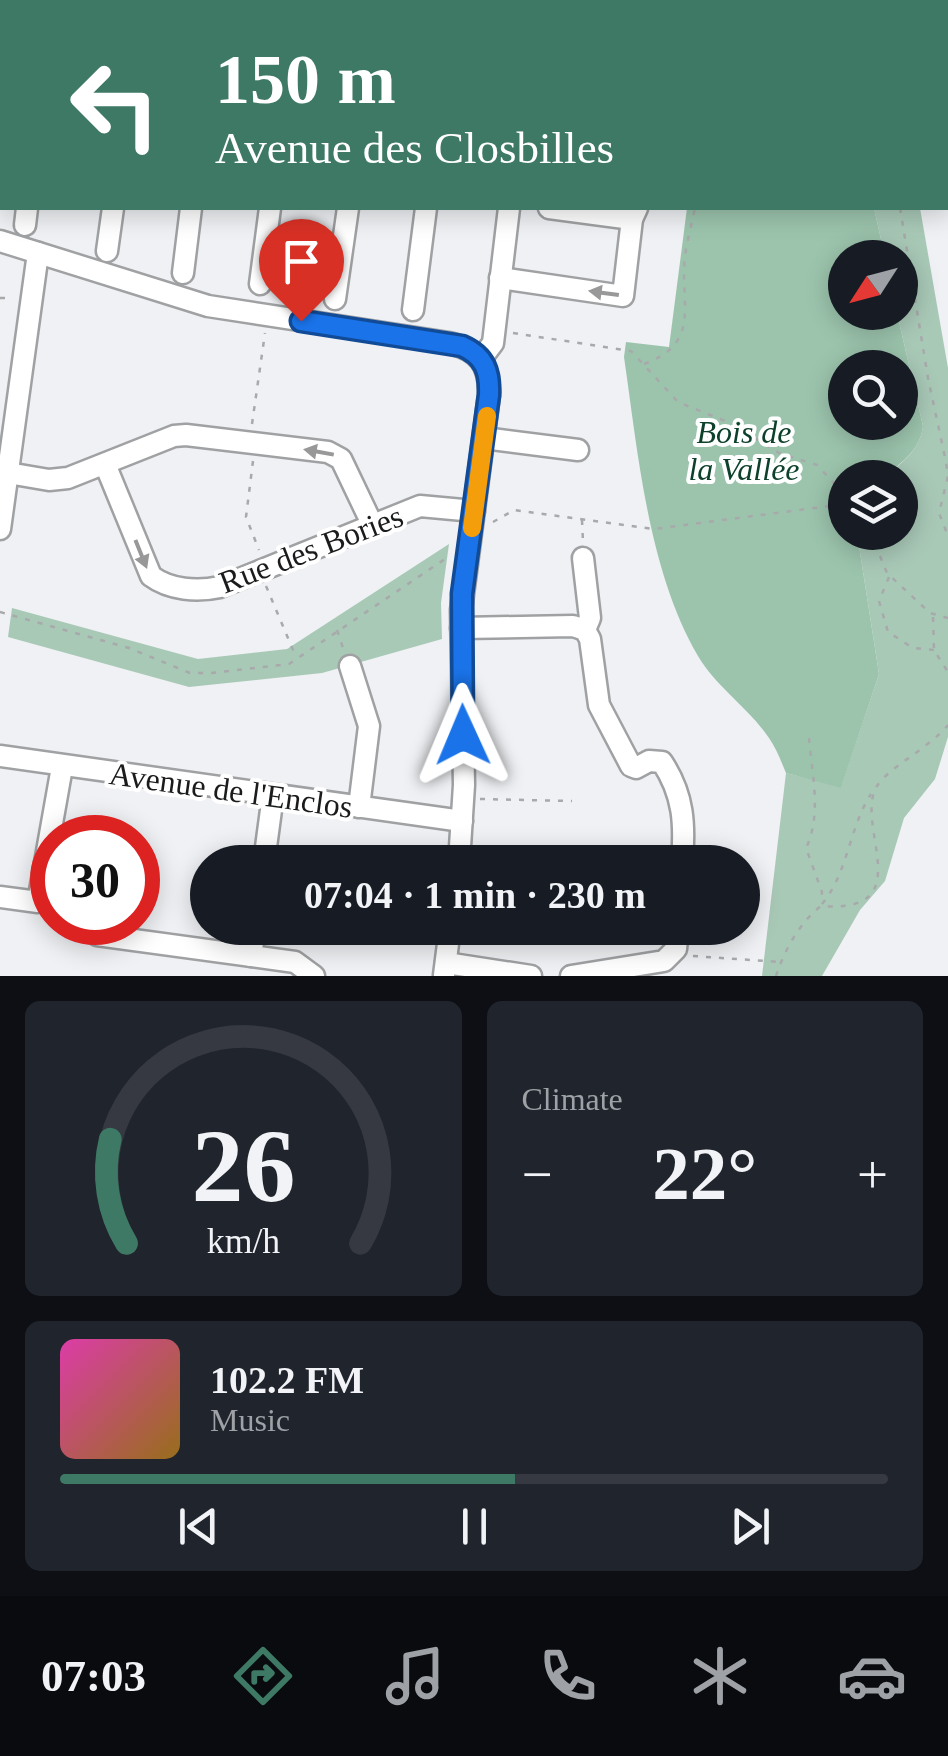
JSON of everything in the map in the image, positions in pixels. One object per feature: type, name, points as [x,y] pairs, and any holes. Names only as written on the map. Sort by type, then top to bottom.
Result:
[{"type":"street","points":[[106,251],[113,210]]},
{"type":"street","points":[[183,273],[191,210]]},
{"type":"street","points":[[260,284],[270,210]]},
{"type":"street","points":[[336,299],[348,210]]},
{"type":"street","points":[[413,310],[426,210]]},
{"type":"street","points":[[481,359],[493,344],[509,210]]},
{"type":"street","points":[[500,278],[623,296],[635,213],[583,210]]},
{"type":"street","points":[[0,241],[189,301],[450,343],[471,350],[481,359],[490,377],[481,519],[462,594],[460,845]]},
{"type":"street","points":[[0,529],[38,254]]},
{"type":"street","points":[[8,473],[58,480],[174,436],[328,452],[342,459],[373,526]]},
{"type":"street","points":[[484,438],[578,450]]},
{"type":"street","name":"Rue des Bories","points":[[105,464],[147,570],[156,580],[173,586],[206,590],[420,506],[481,519]]},
{"type":"street","points":[[583,558],[590,618],[585,630]]},
{"type":"street","points":[[462,628],[573,626],[585,630],[600,704],[630,766],[662,762],[679,793],[684,820],[683,845]]},
{"type":"street","points":[[350,666],[370,726],[359,807]]},
{"type":"street","name":"Avenue de l'Enclos","points":[[0,756],[462,821]]},
{"type":"street","points":[[56,815],[62,767]]},
{"type":"street","points":[[266,845],[273,796]]},
{"type":"street","points":[[0,897],[30,900]]},
{"type":"street","points":[[160,944],[295,962],[314,976]]},
{"type":"street","points":[[251,956],[253,945]]},
{"type":"street","points":[[571,976],[659,964],[672,945]]},
{"type":"street","points":[[445,969],[530,976]]},
{"type":"path","points":[[644,364],[664,356],[686,324],[684,267],[695,210]]},
{"type":"path","points":[[900,210],[946,462],[948,476],[939,514],[948,536]]},
{"type":"path","points":[[0,298],[18,298]]},
{"type":"path","points":[[268,316],[251,430],[256,444],[246,518],[266,568],[266,588],[297,658]]},
{"type":"path","points":[[494,331],[628,350],[678,402],[730,423],[779,453],[817,466],[828,477]]},
{"type":"path","points":[[481,519],[514,510],[654,529],[828,506]]},
{"type":"path","points":[[878,550],[890,576],[933,615],[948,618]]},
{"type":"path","points":[[0,612],[129,648],[190,673],[282,666],[447,557],[453,557]]},
{"type":"path","points":[[890,576],[879,601],[888,632],[913,648],[934,650]]},
{"type":"path","points":[[933,615],[934,650],[948,672]]},
{"type":"path","points":[[776,976],[812,913],[821,906],[840,875],[862,808],[880,780],[926,748],[948,725]]},
{"type":"path","points":[[808,738],[815,810],[813,834],[806,848],[822,892],[821,906]]},
{"type":"path","points":[[821,906],[851,907],[865,900],[872,890],[878,868],[875,788]]},
{"type":"path","points":[[478,799],[572,801]]},
{"type":"path","points":[[681,945],[687,955],[781,962]]},
{"type":"green space","name":"Bois de la Vallée","points":[[687,210],[874,210],[881,240],[828,240],[828,330],[901,330],[906,350],[828,350],[828,440],[918,440],[918,404],[923,426],[921,435],[914,449],[904,460],[828,460],[828,550],[860,550],[879,674],[841,788],[786,773],[769,738],[698,656],[681,622],[656,549],[624,357],[626,342],[669,347]]},
{"type":"green space","points":[[874,210],[920,210],[948,368],[948,737],[935,779],[904,818],[885,881],[860,910],[822,976],[762,976],[786,773],[841,787],[879,674],[860,550],[918,550],[918,460],[905,460],[923,426],[918,404],[918,350],[906,350],[901,330],[918,330],[918,240],[881,240]]},
{"type":"green space","points":[[449,544],[441,603],[442,639],[322,673],[189,687],[8,637],[12,608],[198,659],[287,649]]},
{"type":"slow traffic","points":[[472,528],[487,416]]},
{"type":"route","points":[[301,321],[462,346],[477,354],[488,371],[489,395],[461,610],[463,735]]}]
